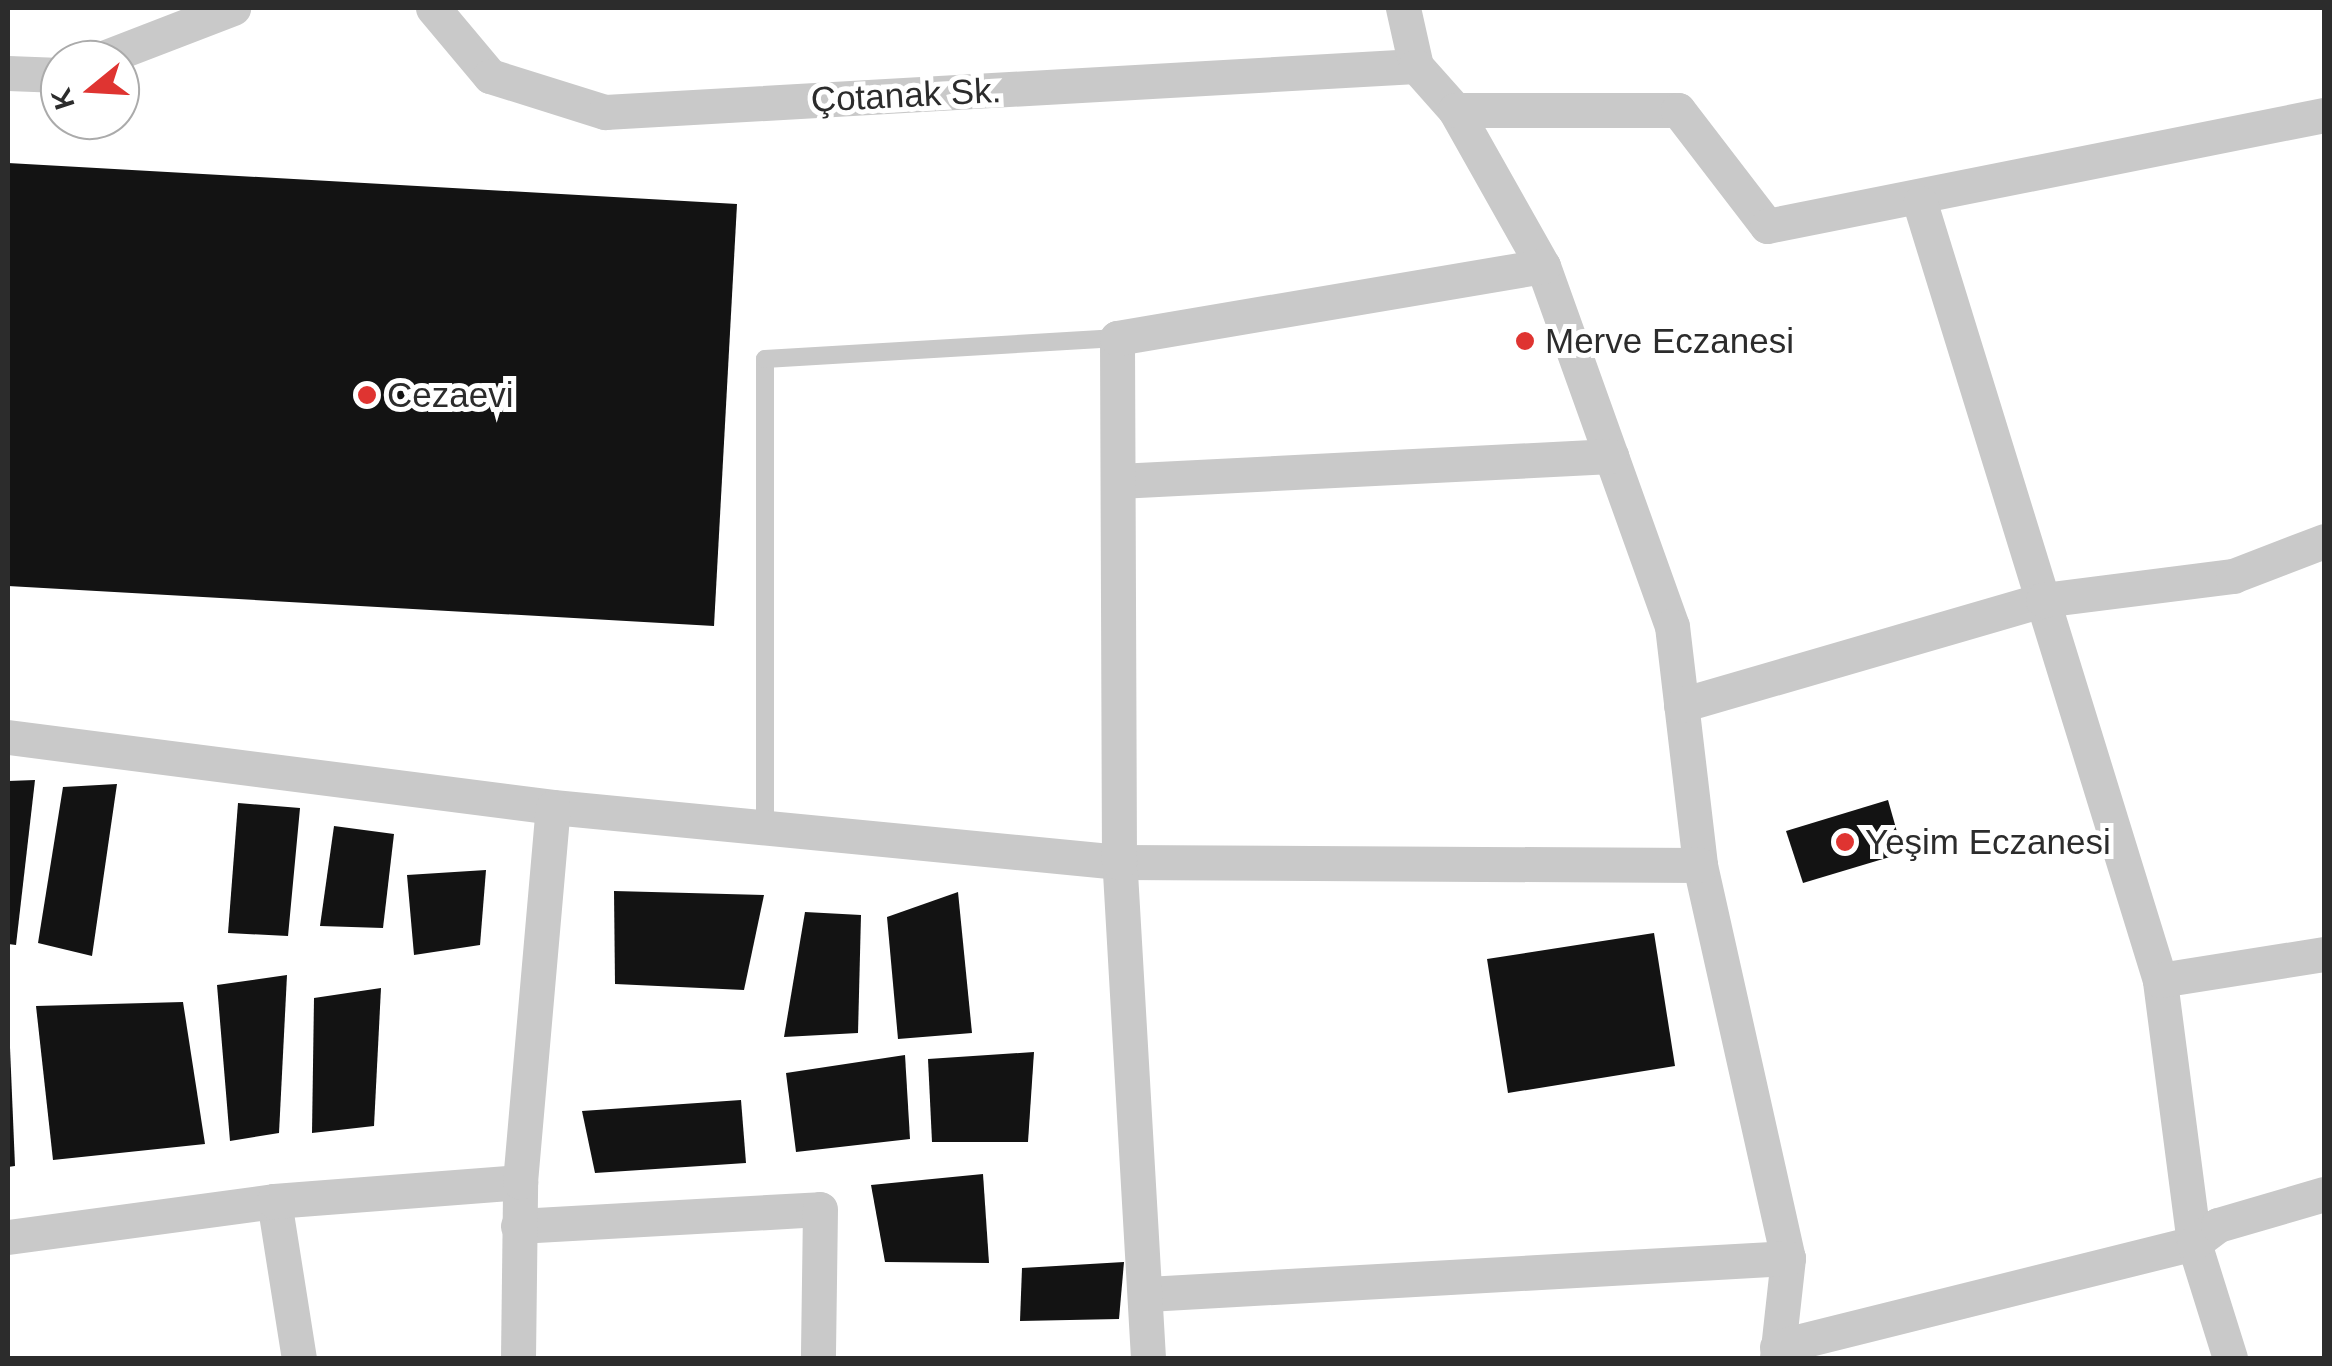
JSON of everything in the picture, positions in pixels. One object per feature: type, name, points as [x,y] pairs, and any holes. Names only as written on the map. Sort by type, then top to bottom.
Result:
[{"type":"street","points":[[140,44],[233,8]]},
{"type":"street","name":"Çotanak Sk.","points":[[433,8],[490,76],[605,112],[1416,66]]},
{"type":"street","points":[[1403,8],[1416,66],[1455,110],[1543,266],[1672,626],[1700,865],[1788,1258],[1777,1352],[1836,1348],[2194,1243],[2218,1225],[2324,1194]]},
{"type":"street","points":[[8,73],[40,74]]},
{"type":"street","points":[[1455,110],[1678,110],[1767,226],[1920,203],[2324,115]]},
{"type":"street","points":[[1920,203],[2160,980],[2194,1243],[2230,1358]]},
{"type":"street","points":[[1148,1358],[1119,862],[1117,338],[1543,266]]},
{"type":"street","points":[[1118,481],[1611,456]]},
{"type":"street","points":[[1681,705],[2043,600],[2232,576],[2324,541]]},
{"type":"street","points":[[8,737],[553,807],[1119,862],[1700,865]]},
{"type":"street","points":[[518,1358],[520,1182],[553,807]]},
{"type":"street","points":[[2160,980],[2324,954]]},
{"type":"street","points":[[8,1237],[274,1202],[520,1182]]},
{"type":"street","points":[[274,1202],[298,1358]]},
{"type":"street","points":[[518,1226],[820,1209],[818,1358]]},
{"type":"street","points":[[1147,1294],[1788,1258]]},
{"type":"lane","points":[[765,828],[766,359],[1117,338]]},
{"type":"building","name":"Cezaevi","points":[[8,163],[737,204],[714,626],[8,586]]},
{"type":"building","points":[[35,780],[16,945],[8,944],[8,781]]},
{"type":"building","points":[[117,784],[92,956],[38,943],[63,787]]},
{"type":"building","points":[[1888,800],[1903,853],[1803,883],[1786,831]]},
{"type":"building","points":[[238,803],[300,808],[288,936],[228,933]]},
{"type":"building","points":[[334,826],[394,834],[383,928],[320,926]]},
{"type":"building","points":[[486,870],[480,945],[414,955],[407,875]]},
{"type":"building","points":[[614,891],[764,895],[744,990],[615,984]]},
{"type":"building","points":[[958,892],[972,1033],[898,1039],[887,917]]},
{"type":"building","points":[[805,912],[861,915],[858,1033],[784,1037]]},
{"type":"building","points":[[1654,933],[1675,1066],[1508,1093],[1487,959]]},
{"type":"building","points":[[287,975],[279,1133],[230,1141],[217,985]]},
{"type":"building","points":[[381,988],[374,1126],[312,1133],[314,998]]},
{"type":"building","points":[[8,1000],[15,1166],[8,1167]]},
{"type":"building","points":[[183,1002],[205,1144],[53,1160],[36,1006]]},
{"type":"building","points":[[1034,1052],[1028,1142],[932,1142],[928,1059]]},
{"type":"building","points":[[905,1055],[910,1139],[796,1152],[786,1073]]},
{"type":"building","points":[[741,1100],[746,1163],[595,1173],[582,1111]]},
{"type":"building","points":[[983,1174],[989,1263],[885,1262],[871,1185]]},
{"type":"building","points":[[1124,1262],[1119,1319],[1020,1321],[1022,1268]]},
{"type":"place","name":"Merve Eczanesi","points":[[1525,341]]},
{"type":"place","name":"Cezaevi","points":[[367,395]]},
{"type":"place","name":"Yeşim Eczanesi","points":[[1845,842]]}]
